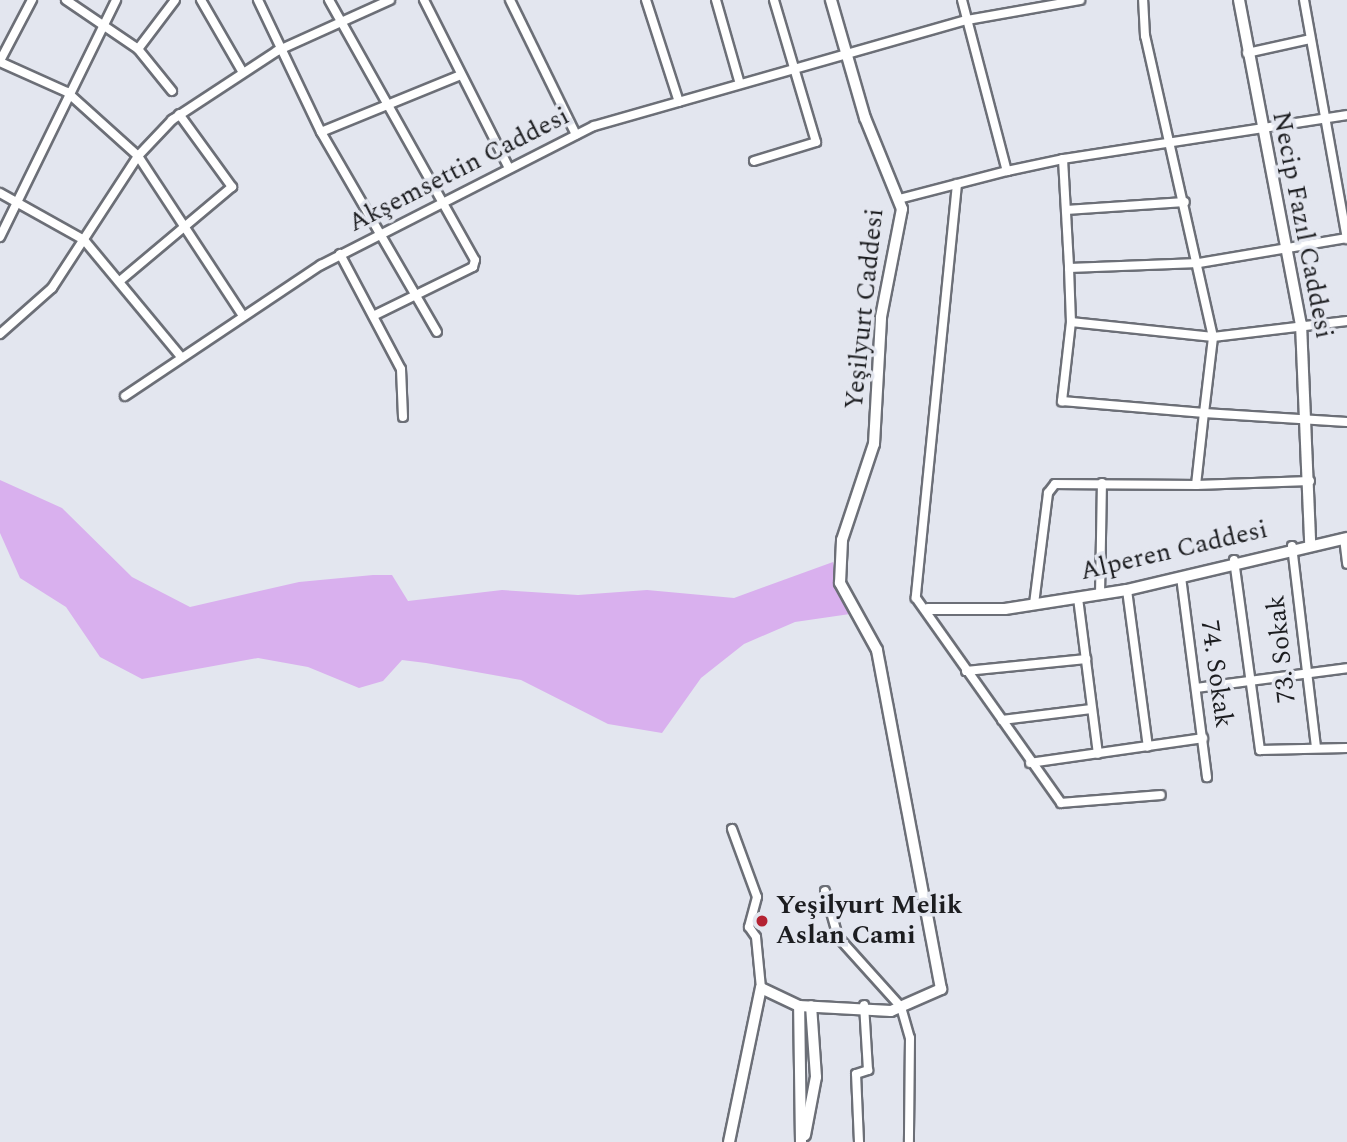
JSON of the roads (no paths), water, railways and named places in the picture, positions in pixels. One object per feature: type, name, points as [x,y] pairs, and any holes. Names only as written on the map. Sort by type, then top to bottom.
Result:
[{"type":"street","points":[[32,0],[1,61],[67,92],[138,156],[243,316]]},
{"type":"street","points":[[66,0],[104,23],[138,49],[172,91]]},
{"type":"street","points":[[0,237],[67,92],[116,0]]},
{"type":"street","points":[[138,49],[176,0]]},
{"type":"street","points":[[201,0],[242,71]]},
{"type":"street","points":[[258,0],[321,132],[436,332]]},
{"type":"street","points":[[329,0],[383,104],[441,200],[474,265],[373,316]]},
{"type":"street","points":[[0,334],[42,299],[85,240],[138,156],[179,114],[280,49],[390,0]]},
{"type":"street","points":[[424,0],[509,167]]},
{"type":"street","points":[[646,0],[678,102]]},
{"type":"street","points":[[716,0],[740,84]]},
{"type":"street","points":[[754,161],[816,142],[774,0]]},
{"type":"street","name":"Yeşilyurt Caddesi","points":[[831,0],[844,54],[899,200],[900,232],[881,317],[874,444],[839,568],[844,595],[877,650],[941,989],[901,1007]]},
{"type":"street","points":[[962,0],[1007,171]]},
{"type":"street","name":"Akşemsettin Caddesi","points":[[125,396],[340,254],[441,200],[576,135],[678,102],[1021,4],[1080,0]]},
{"type":"street","points":[[1143,0],[1168,139],[1199,262],[1213,337],[1196,485]]},
{"type":"street","name":"Necip Fazıl Caddesi","points":[[1239,0],[1261,130],[1301,324],[1310,423],[1310,543]]},
{"type":"street","points":[[1069,268],[1199,262],[1347,239],[1322,120],[1304,0]]},
{"type":"street","points":[[514,1],[576,135]]},
{"type":"street","points":[[1247,53],[1310,40]]},
{"type":"street","points":[[321,132],[383,104],[461,75]]},
{"type":"street","points":[[121,280],[187,228],[232,187],[179,114]]},
{"type":"street","points":[[899,200],[1007,171],[1168,139],[1261,130],[1347,115]]},
{"type":"street","points":[[1063,159],[1071,321],[1062,401],[1310,423],[1347,422]]},
{"type":"street","points":[[957,184],[915,593],[1030,763],[1069,806],[1161,795]]},
{"type":"street","points":[[0,193],[85,240],[121,280],[181,357]]},
{"type":"street","points":[[1066,210],[1185,202]]},
{"type":"street","points":[[340,254],[405,380],[403,417]]},
{"type":"street","points":[[1071,321],[1213,337],[1301,324],[1347,321]]},
{"type":"street","points":[[1034,604],[1048,493],[1060,481],[1196,485],[1310,481]]},
{"type":"street","points":[[1100,595],[1102,483]]},
{"type":"street","points":[[1345,538],[1347,564]]},
{"type":"street","name":"Alperen Caddesi","points":[[928,609],[1034,604],[1100,595],[1181,577],[1234,560],[1292,546],[1345,538]]},
{"type":"street","name":"73. Sokak","points":[[1292,546],[1315,748]]},
{"type":"street","points":[[1234,560],[1260,750],[1347,748]]},
{"type":"street","name":"74. Sokak","points":[[1181,577],[1207,777]]},
{"type":"street","points":[[1127,590],[1148,747]]},
{"type":"street","points":[[1078,598],[1098,754]]},
{"type":"street","points":[[966,671],[1086,659]]},
{"type":"street","points":[[1196,688],[1347,668]]},
{"type":"street","points":[[1002,720],[1091,709]]},
{"type":"street","points":[[1030,763],[1203,738]]},
{"type":"street","points":[[729,1142],[761,988],[756,937],[749,927],[757,897],[732,829]]},
{"type":"street","points":[[825,891],[838,937],[901,1007],[910,1038],[909,1142]]},
{"type":"street","points":[[761,988],[799,1006],[901,1007]]},
{"type":"street","points":[[859,1142],[856,1074],[868,1070],[864,1005]]},
{"type":"street","points":[[799,1006],[800,1077],[806,1108]]},
{"type":"street","points":[[802,1142],[806,1108],[816,1077],[811,1006]]},
{"type":"street","points":[[800,1077],[816,1077]]},
{"type":"place","name":"Yeşilyurt Melik Aslan Cami","points":[[762,921]]}]
